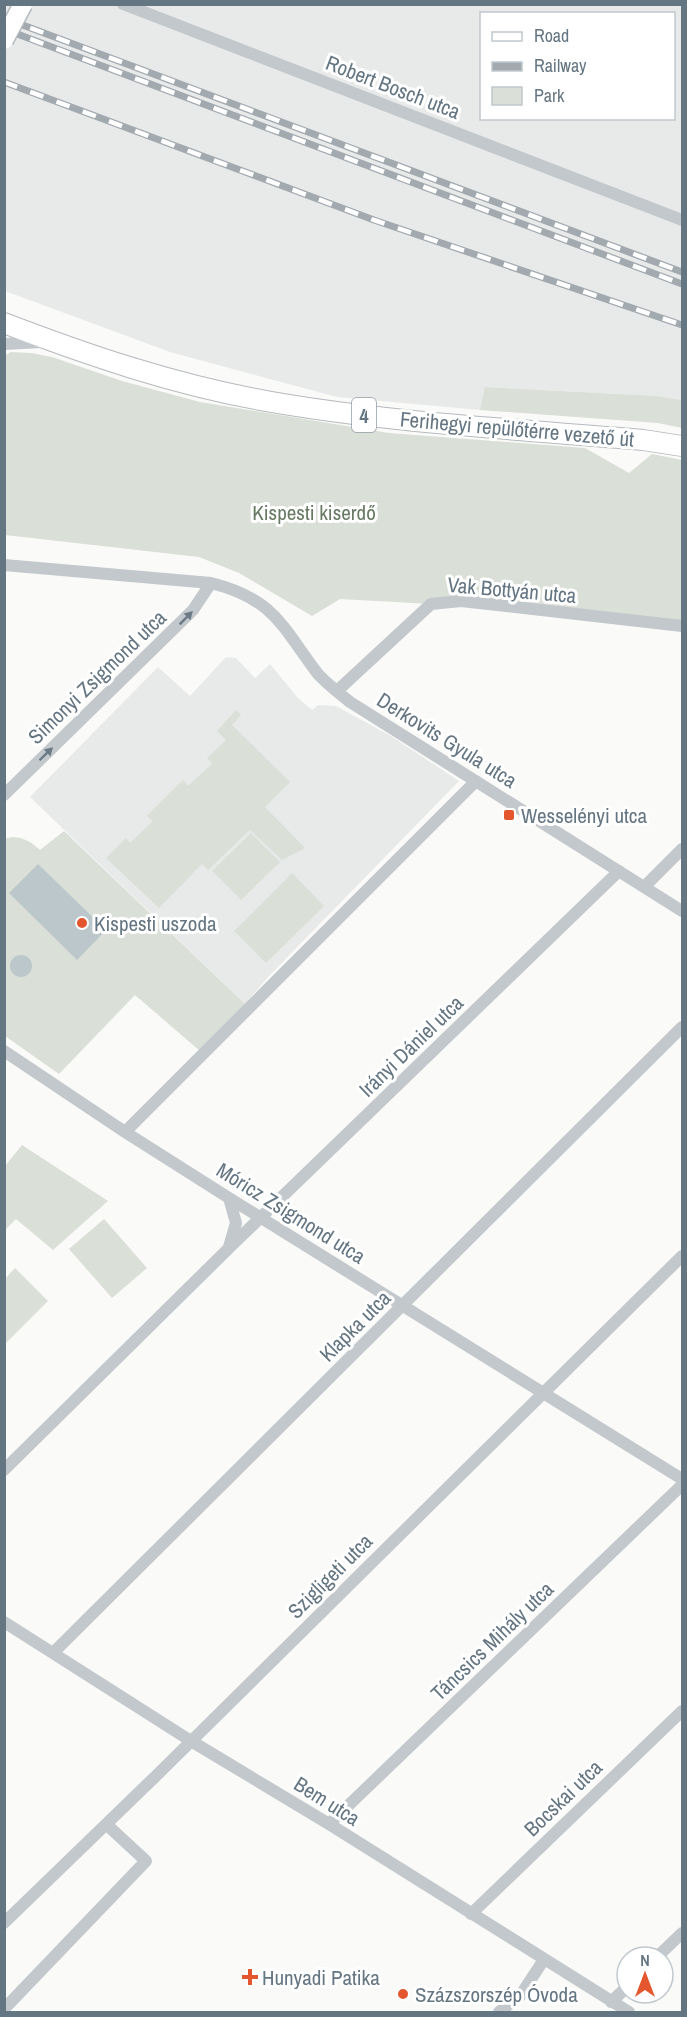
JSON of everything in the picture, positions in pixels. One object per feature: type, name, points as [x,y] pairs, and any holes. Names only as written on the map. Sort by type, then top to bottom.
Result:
[{"type":"main road","points":[[4,40],[24,4]]},
{"type":"main road","name":"Ferihegyi repülőtérre vezető út","points":[[4,323],[172,380],[266,401],[356,415],[643,440],[682,446]]},
{"type":"street","name":"Robert Bosch utca","points":[[123,4],[682,220]]},
{"type":"street","points":[[4,344],[53,341]]},
{"type":"street","points":[[4,565],[212,583]]},
{"type":"street","name":"Derkovits Gyula utca","points":[[212,583],[230,588],[255,600],[278,618],[320,676],[350,702],[682,911]]},
{"type":"street","name":"Simonyi Zsigmond utca","points":[[4,795],[193,610],[212,583]]},
{"type":"street","name":"Vak Bottyán utca","points":[[337,691],[431,604],[461,601],[682,626]]},
{"type":"street","points":[[125,1132],[476,781]]},
{"type":"street","points":[[644,887],[682,849]]},
{"type":"street","name":"Irányi Dániel utca","points":[[4,1470],[618,871]]},
{"type":"street","name":"Klapka utca","points":[[54,1652],[682,1027]]},
{"type":"street","name":"Móricz Zsigmond utca","points":[[4,1051],[125,1132],[261,1218],[682,1479]]},
{"type":"street","points":[[229,1248],[236,1223],[230,1198]]},
{"type":"street","name":"Szigligeti utca","points":[[4,1923],[682,1256]]},
{"type":"street","name":"Táncsics Mihály utca","points":[[329,1824],[682,1485]]},
{"type":"street","name":"Bem utca","points":[[4,1622],[629,2013]]},
{"type":"street","name":"Bocskai utca","points":[[471,1914],[682,1711]]},
{"type":"street","points":[[4,2009],[146,1861],[106,1824]]},
{"type":"street","points":[[670,1945],[682,1933]]},
{"type":"street","points":[[499,2013],[520,1996],[543,1960]]},
{"type":"street","points":[[611,2002],[615,1998]]},
{"type":"shaded area","points":[[4,5],[682,5],[682,400],[657,396],[486,387],[480,410],[337,397],[170,352],[5,291]]},
{"type":"shaded area","points":[[226,657],[236,658],[255,678],[270,664],[297,697],[312,710],[318,705],[336,706],[391,736],[459,781],[268,977],[245,1004],[30,797],[158,667],[190,696]]},
{"type":"shaded area","points":[[38,864],[106,930],[77,960],[9,893]]},
{"type":"shaded area","points":[[21,955],[29,958],[32,966],[29,974],[21,977],[13,974],[10,966],[13,958]]},
{"type":"green space","name":"Kispesti kiserdő","points":[[11,352],[52,357],[122,381],[200,402],[389,433],[585,448],[629,473],[652,454],[682,460],[682,624],[340,599],[312,616],[239,573],[199,557],[5,535],[5,355]]},
{"type":"green space","points":[[485,387],[657,396],[682,400],[682,428],[658,423],[480,410]]},
{"type":"green space","points":[[236,710],[241,715],[232,725],[290,782],[265,807],[305,848],[282,860],[250,830],[208,870],[202,864],[159,908],[106,858],[126,838],[130,843],[153,821],[147,816],[183,780],[188,786],[212,764],[207,758],[226,740],[217,731]]},
{"type":"green space","name":"Kispesti uszoda","points":[[64,831],[245,1004],[200,1051],[135,995],[59,1074],[5,1036],[4,839],[15,837],[24,839],[40,850]]},
{"type":"green space","points":[[251,833],[280,862],[241,900],[212,871]]},
{"type":"green space","points":[[292,873],[324,906],[266,963],[234,931]]},
{"type":"green space","points":[[22,1145],[108,1201],[53,1250],[16,1219],[5,1230],[5,1166]]},
{"type":"green space","points":[[104,1219],[147,1268],[112,1298],[69,1249]]},
{"type":"green space","points":[[15,1268],[48,1301],[5,1344],[5,1279]]},
{"type":"railway","points":[[4,18],[682,272]]},
{"type":"railway","points":[[4,29],[682,284]]},
{"type":"railway","points":[[4,82],[374,220],[682,325]]},
{"type":"place","name":"Wesselényi utca","points":[[509,815]]},
{"type":"place","name":"Kispesti uszoda","points":[[82,923]]},
{"type":"place","name":"Hunyadi Patika","points":[[250,1977]]},
{"type":"place","name":"Százszorszép Óvoda","points":[[403,1994]]}]
